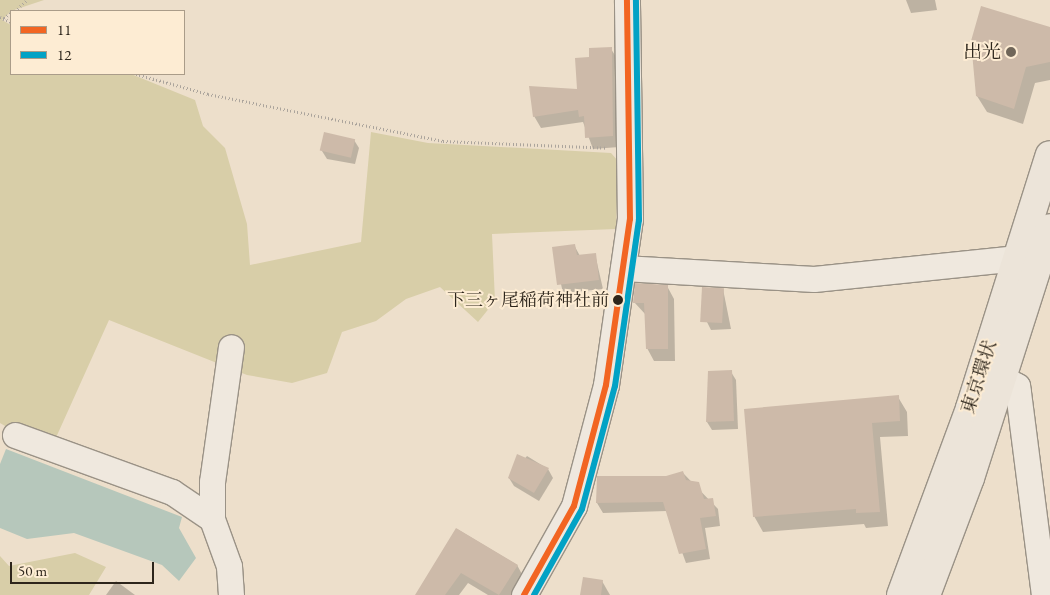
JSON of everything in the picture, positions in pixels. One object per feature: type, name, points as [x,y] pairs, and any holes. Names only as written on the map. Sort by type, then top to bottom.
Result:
[{"type":"highway","name":"東京環状","points":[[926,595],[1004,379],[1036,256],[1050,155]]},
{"type":"highway","name":"東京環状","points":[[900,595],[970,408],[1050,228]]},
{"type":"street","points":[[524,595],[574,506],[587,470],[606,385],[630,219],[628,0]]},
{"type":"street","points":[[623,268],[814,279],[1036,256]]},
{"type":"street","points":[[231,347],[212,482],[212,519],[229,566],[231,595]]},
{"type":"street","points":[[1004,379],[1017,386],[1044,595]]},
{"type":"street","points":[[15,435],[172,492],[212,519]]},
{"type":"path","points":[[16,10],[27,0]]},
{"type":"path","points":[[140,75],[208,94],[443,142],[628,149]]},
{"type":"shaded area","points":[[0,0],[44,0],[10,10],[2,20],[10,24],[10,75],[133,75],[195,100],[203,126],[225,148],[247,224],[250,265],[361,242],[371,132],[428,143],[611,153],[618,161],[616,229],[492,234],[495,301],[478,322],[440,287],[406,299],[376,321],[342,332],[327,373],[292,383],[247,375],[109,320],[54,442],[12,430],[0,423]]},
{"type":"shaded area","points":[[6,449],[182,517],[179,528],[196,558],[179,581],[162,565],[74,533],[27,539],[0,528],[0,464]]},
{"type":"shaded area","points":[[75,553],[106,567],[89,595],[0,595],[0,556],[9,566]]},
{"type":"building","name":"出光","points":[[981,6],[1050,27],[1050,62],[1026,67],[1014,109],[976,96],[971,41]]},
{"type":"building","points":[[612,47],[613,136],[585,138],[584,116],[579,117],[578,110],[533,117],[529,86],[577,89],[575,58],[589,57],[589,48]]},
{"type":"building","points":[[324,132],[355,139],[351,158],[320,151]]},
{"type":"building","points":[[575,244],[577,255],[596,253],[599,280],[557,285],[552,247]]},
{"type":"building","points":[[635,283],[668,285],[668,349],[646,349],[644,303],[633,303]]},
{"type":"building","points":[[702,287],[724,288],[722,323],[700,322]]},
{"type":"building","points":[[732,370],[734,421],[706,422],[708,371]]},
{"type":"building","points":[[899,395],[900,421],[872,423],[880,512],[856,513],[856,509],[753,517],[744,409]]},
{"type":"building","points":[[517,454],[549,468],[534,493],[508,478]]},
{"type":"building","points":[[683,471],[686,480],[699,482],[704,499],[713,498],[716,516],[700,518],[706,549],[679,554],[663,502],[596,503],[597,476],[666,476]]},
{"type":"building","points":[[456,528],[518,565],[499,595],[461,573],[445,595],[415,595]]},
{"type":"building","points":[[583,577],[603,580],[601,595],[580,595]]},
{"type":"transit line","name":"11","points":[[524,595],[574,506],[606,385],[630,219],[627,0]]},
{"type":"transit line","name":"12","points":[[534,595],[582,509],[615,386],[639,220],[636,0]]},
{"type":"place","name":"出光","points":[[1011,52]]},
{"type":"place","name":"下三ヶ尾稲荷神社前","points":[[618,300]]}]
